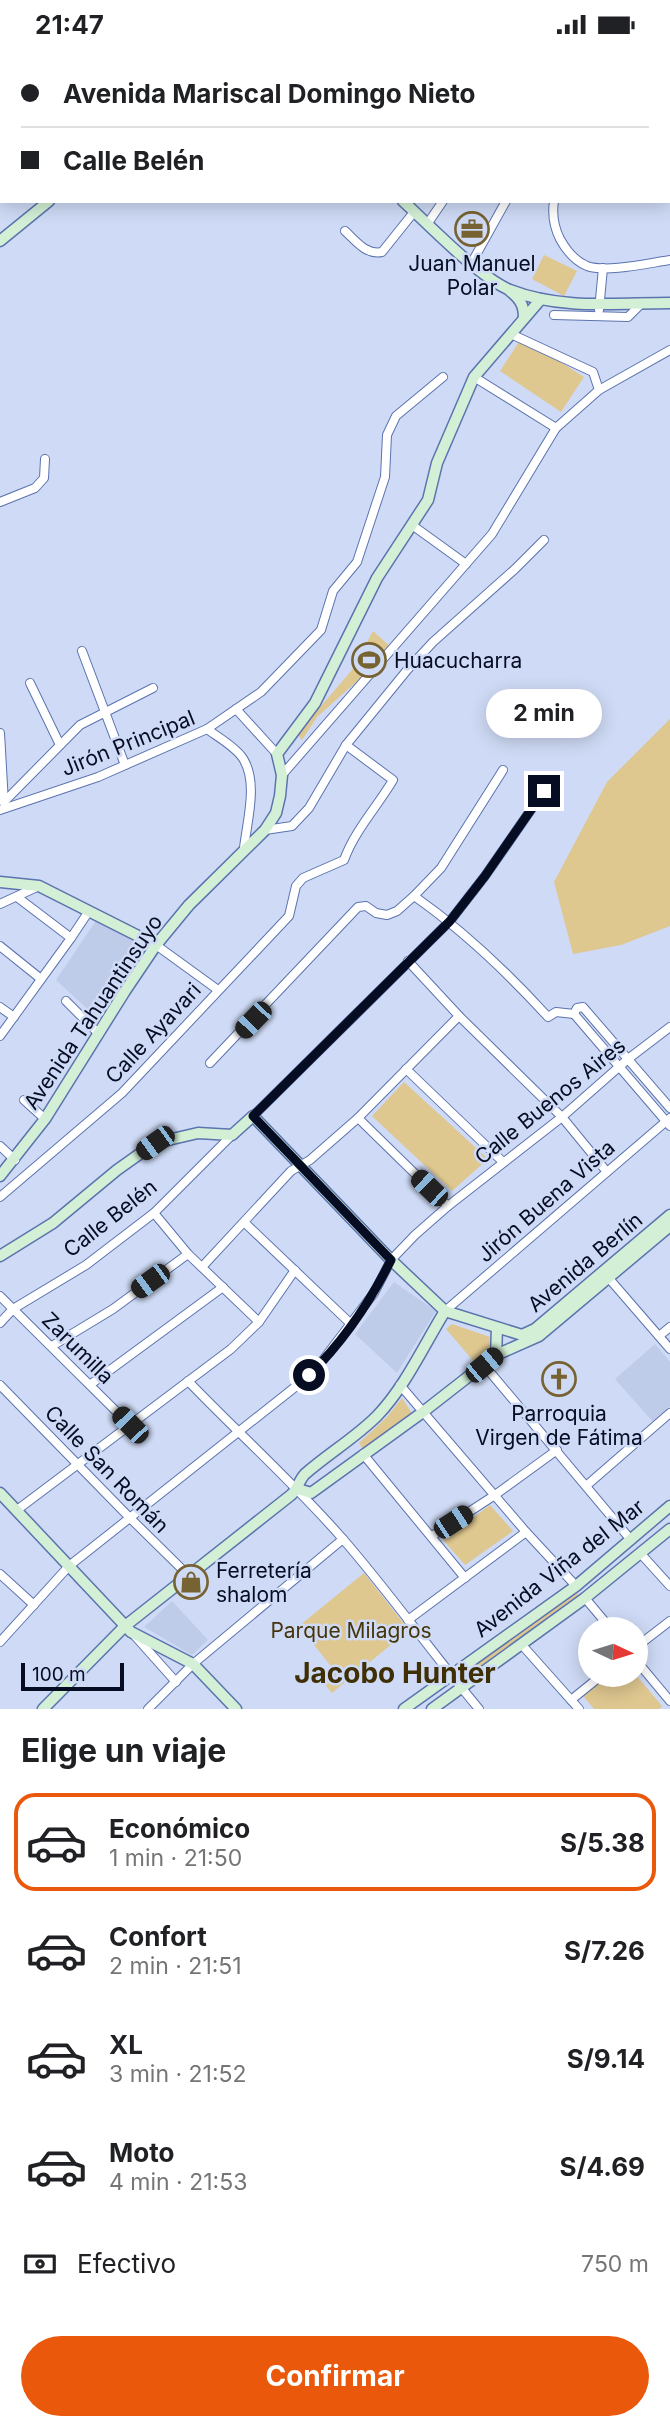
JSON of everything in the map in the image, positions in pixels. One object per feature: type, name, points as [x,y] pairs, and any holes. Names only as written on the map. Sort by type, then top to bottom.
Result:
[{"type":"street","points":[[0,241],[47,203]]},
{"type":"street","points":[[405,203],[471,264],[520,299],[524,318]]},
{"type":"street","points":[[428,223],[442,203]]},
{"type":"street","points":[[471,264],[505,203]]},
{"type":"street","points":[[554,203],[556,229],[562,242],[572,257],[587,266],[603,268],[670,260]]},
{"type":"street","points":[[345,232],[365,250],[373,254],[382,252],[414,212]]},
{"type":"street","points":[[598,316],[603,268]]},
{"type":"street","points":[[508,289],[563,303],[670,303]]},
{"type":"street","points":[[236,709],[277,754],[315,703],[377,577],[428,500],[437,463],[474,377],[541,299]]},
{"type":"street","points":[[554,315],[628,317],[642,303]]},
{"type":"street","points":[[512,334],[593,372],[599,390]]},
{"type":"street","points":[[282,775],[492,534],[556,428],[599,390],[670,350]]},
{"type":"street","name":"Jirón Principal","points":[[3,807],[125,765],[207,729],[261,692],[321,631],[333,591],[357,562],[385,477],[387,435],[396,416],[443,377]]},
{"type":"street","points":[[474,377],[556,428]]},
{"type":"street","points":[[0,502],[36,488],[44,478],[45,459]]},
{"type":"street","points":[[412,526],[466,564]]},
{"type":"street","points":[[265,830],[292,826],[309,808],[346,745],[433,642],[544,540]]},
{"type":"street","points":[[82,651],[125,765]]},
{"type":"street","points":[[30,683],[60,745]]},
{"type":"street","points":[[3,807],[80,725],[153,688]]},
{"type":"street","points":[[207,729],[242,757],[249,775],[244,848]]},
{"type":"street","points":[[0,733],[3,807]]},
{"type":"street","name":"Calle Ayavari","points":[[0,1197],[122,1093],[289,916],[296,886],[308,877],[344,860],[352,840],[393,780],[346,745]]},
{"type":"street","name":"Avenida Tahuantinsuyo","points":[[0,1176],[45,1119],[156,945],[188,905],[265,830],[276,813],[282,775],[277,754]]},
{"type":"street","points":[[210,1063],[358,907],[366,906],[376,913],[387,915],[397,911],[441,869],[503,770]]},
{"type":"street","name":"Calle Belén","points":[[0,1323],[13,1308],[86,1265],[154,1213],[450,921],[544,791]]},
{"type":"street","points":[[0,882],[39,886],[156,945],[218,990]]},
{"type":"street","points":[[0,904],[39,886]]},
{"type":"street","points":[[414,896],[450,921],[516,982],[548,1017],[556,1012],[575,1014],[669,1122]]},
{"type":"street","points":[[17,898],[71,938]]},
{"type":"street","points":[[0,1036],[89,911]]},
{"type":"street","points":[[0,946],[41,979]]},
{"type":"street","points":[[408,961],[459,1016],[562,1117],[607,1172]]},
{"type":"street","points":[[66,1000],[99,1034]]},
{"type":"street","points":[[0,1007],[13,1017]]},
{"type":"street","points":[[575,1014],[577,1008],[583,1007],[670,1108]]},
{"type":"street","points":[[202,1268],[291,1171],[310,1160],[358,1118],[459,1016]]},
{"type":"street","name":"Calle Buenos Aires","points":[[0,1642],[69,1566],[309,1375],[374,1293],[391,1260],[447,1206],[562,1117],[619,1066],[670,1027]]},
{"type":"street","points":[[406,1069],[503,1162]]},
{"type":"street","points":[[24,1100],[45,1119]]},
{"type":"street","points":[[253,1116],[391,1260],[445,1311],[524,1339]]},
{"type":"street","points":[[358,1118],[447,1206]]},
{"type":"street","name":"Jirón Buena Vista","points":[[445,1311],[669,1122]]},
{"type":"street","points":[[0,1257],[54,1223],[117,1170],[155,1143],[198,1133],[232,1135]]},
{"type":"street","points":[[0,1146],[15,1160]]},
{"type":"street","points":[[154,1213],[188,1254],[259,1322]]},
{"type":"street","name":"Avenida Berlín","points":[[298,1489],[311,1493],[496,1355],[524,1339],[539,1336],[670,1215]]},
{"type":"street","points":[[245,1223],[351,1324]]},
{"type":"street","name":"Avenida Berlín","points":[[606,1275],[670,1226]]},
{"type":"street","points":[[52,1346],[113,1309],[188,1254]]},
{"type":"street","points":[[17,1510],[231,1349],[259,1322],[295,1270]]},
{"type":"street","points":[[606,1275],[670,1349]]},
{"type":"street","points":[[92,1384],[223,1287]]},
{"type":"street","name":"Zarumilla","points":[[0,1296],[92,1384],[130,1425]]},
{"type":"street","points":[[43,1709],[128,1629],[189,1576],[298,1489],[302,1476],[379,1413],[400,1385],[445,1311]]},
{"type":"street","points":[[659,1336],[670,1327]]},
{"type":"street","points":[[496,1355],[497,1328]]},
{"type":"street","points":[[484,1365],[631,1540]]},
{"type":"street","points":[[188,1381],[298,1489],[344,1539],[479,1709]]},
{"type":"street","name":"Calle San Román","points":[[0,1385],[189,1576]]},
{"type":"street","points":[[400,1385],[576,1586]]},
{"type":"street","points":[[586,1486],[670,1413]]},
{"type":"street","points":[[432,1536],[557,1450]]},
{"type":"street","points":[[363,1454],[465,1578]]},
{"type":"street","points":[[0,1493],[176,1682]]},
{"type":"street","name":"Avenida Viña del Mar","points":[[404,1709],[576,1586],[670,1506]]},
{"type":"street","name":"Avenida Viña del Mar","points":[[432,1709],[585,1598],[670,1529]]},
{"type":"street","points":[[408,1620],[526,1532]]},
{"type":"street","points":[[148,1709],[193,1664],[344,1539]]},
{"type":"street","points":[[641,1553],[670,1587]]},
{"type":"street","points":[[0,1573],[34,1605]]},
{"type":"street","points":[[585,1598],[601,1617]]},
{"type":"street","points":[[648,1638],[670,1621]]},
{"type":"street","points":[[128,1629],[193,1664],[230,1707]]},
{"type":"street","points":[[522,1645],[579,1709]]},
{"type":"street","points":[[648,1675],[670,1701]]},
{"type":"street","points":[[571,1700],[587,1687]]},
{"type":"shaded area","points":[[97,919],[144,943],[95,1016],[56,980]]},
{"type":"shaded area","points":[[394,1282],[436,1311],[397,1373],[355,1334]]},
{"type":"shaded area","points":[[655,1344],[670,1362],[670,1407],[653,1422],[615,1379]]},
{"type":"shaded area","points":[[172,1601],[208,1640],[192,1655],[144,1627]]},
{"type":"green space","points":[[544,255],[577,271],[564,296],[532,279]]},
{"type":"green space","points":[[522,337],[584,377],[561,412],[500,371]]},
{"type":"green space","name":"Huacucharra","points":[[373,631],[393,649],[317,717],[302,740],[297,734],[352,670]]},
{"type":"green space","points":[[670,719],[670,926],[621,945],[573,954],[554,882],[607,782]]},
{"type":"green space","points":[[404,1082],[488,1159],[452,1191],[372,1116]]},
{"type":"green space","points":[[452,1324],[490,1337],[488,1355],[475,1363],[446,1329]]},
{"type":"green space","points":[[402,1398],[413,1415],[365,1452],[359,1443],[387,1417]]},
{"type":"green space","points":[[490,1505],[513,1531],[465,1565],[443,1540]]},
{"type":"green space","name":"Parque Milagros","points":[[364,1573],[409,1630],[332,1693],[322,1681],[334,1670],[299,1626]]},
{"type":"green space","points":[[576,1592],[578,1595],[468,1676],[465,1672]]},
{"type":"green space","points":[[594,1687],[646,1687],[662,1706],[659,1709],[594,1709],[583,1696]]},
{"type":"place","name":"Juan Manuel Polar","points":[[472,229]]},
{"type":"place","name":"Huacucharra","points":[[369,660]]},
{"type":"place","name":"Parroquia Virgen de Fátima","points":[[559,1379]]},
{"type":"place","name":"Ferretería shalom","points":[[191,1582]]},
{"type":"district","name":"Jacobo Hunter","points":[[395,1673]]},
{"type":"route","points":[[309,1375],[374,1293],[391,1260],[253,1116],[450,921],[544,791]]}]
